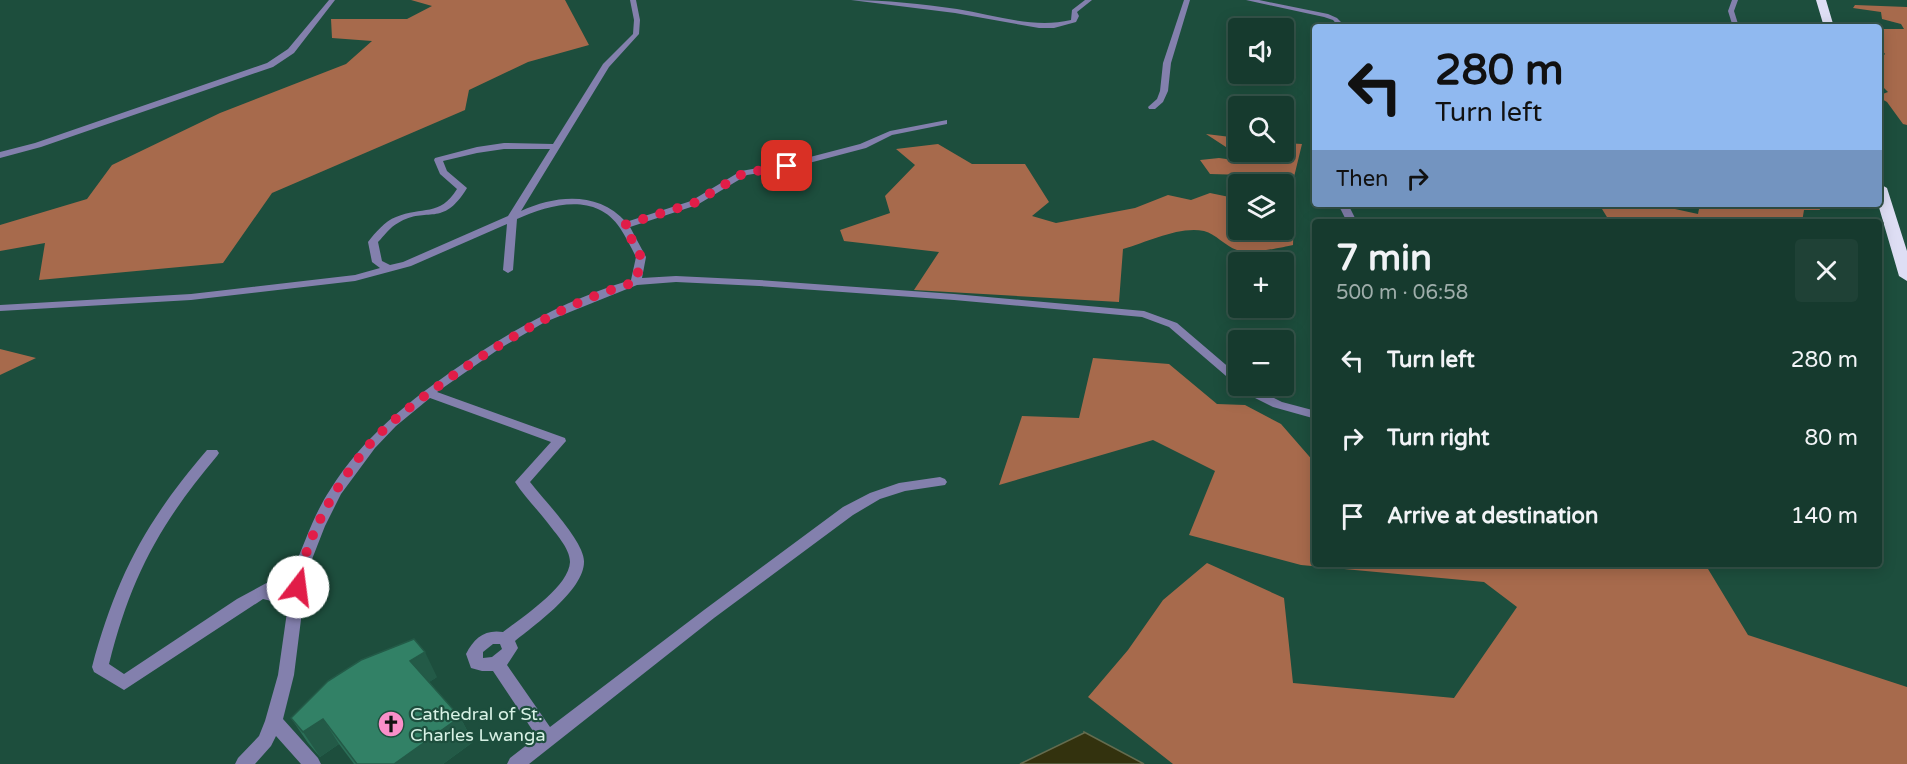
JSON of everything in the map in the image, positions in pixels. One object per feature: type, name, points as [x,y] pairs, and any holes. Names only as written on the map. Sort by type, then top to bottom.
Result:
[{"type":"highway","points":[[1821,0],[1828,24]]},
{"type":"highway","points":[[1882,195],[1907,276]]},
{"type":"street","points":[[0,154],[38,145],[270,65],[291,51],[332,0]]},
{"type":"street","points":[[508,270],[512,218],[606,66],[636,34],[637,20],[633,0]]},
{"type":"street","points":[[855,0],[955,11],[1048,27],[1074,21],[1076,16],[1074,11],[1089,0]]},
{"type":"street","points":[[1152,107],[1160,100],[1164,90],[1167,63],[1187,0]]},
{"type":"street","points":[[1248,0],[1326,15],[1340,24]]},
{"type":"street","points":[[1735,0],[1731,11],[1735,24]]},
{"type":"street","points":[[624,225],[694,203],[744,173],[794,164],[863,146],[890,134],[944,122]]},
{"type":"street","points":[[390,270],[377,262],[374,242],[397,219],[433,213],[455,203],[462,188],[443,172],[438,160],[504,146],[556,147]]},
{"type":"street","points":[[0,308],[191,297],[321,284],[390,270],[438,252],[550,202],[579,201],[601,207],[615,216],[624,225],[641,257],[636,282]]},
{"type":"street","points":[[244,764],[265,741],[274,721],[286,675],[300,573],[318,526],[335,492],[370,445],[428,393],[495,347],[541,320],[590,298],[636,282],[676,279],[954,297],[1144,314],[1173,325],[1228,372]]},
{"type":"street","points":[[428,393],[560,441],[522,482],[567,538],[577,560],[575,571],[568,585],[506,639]]},
{"type":"street","points":[[1261,396],[1275,404],[1312,415]]},
{"type":"street","points":[[212,453],[166,510],[133,566],[112,620],[100,667],[124,683],[242,603],[300,573]]},
{"type":"street","points":[[516,764],[709,614],[848,511],[875,496],[904,486],[940,482]]},
{"type":"street","points":[[263,593],[296,601]]},
{"type":"street","points":[[494,637],[506,639],[510,648],[503,659],[497,663],[483,665],[477,663],[474,654],[476,648],[494,637]]},
{"type":"street","points":[[497,663],[548,739]]},
{"type":"street","points":[[274,721],[312,764]]},
{"type":"shaded area","points":[[411,0],[565,0],[589,45],[528,62],[469,90],[465,110],[272,193],[223,263],[39,280],[45,243],[0,251],[0,225],[87,199],[112,165],[220,113],[346,64],[372,41],[332,38],[331,19],[407,19],[432,6]]},
{"type":"shaded area","points":[[1855,5],[1907,7],[1907,125],[1903,124],[1887,102],[1882,99],[1882,94],[1888,92],[1882,86],[1882,57],[1885,54],[1882,50],[1882,29],[1904,29],[1901,24],[1882,19],[1881,12],[1853,8]]},
{"type":"shaded area","points":[[1206,134],[1228,137],[1228,148]]},
{"type":"shaded area","points":[[938,144],[972,164],[1025,164],[1049,202],[1032,216],[1056,223],[1135,208],[1168,195],[1191,200],[1210,193],[1228,197],[1228,240],[1293,240],[1293,245],[1243,251],[1233,248],[1204,231],[1194,230],[1153,239],[1123,249],[1119,302],[914,290],[939,252],[844,241],[840,230],[890,213],[885,196],[915,165],[896,149]]},
{"type":"shaded area","points":[[1294,144],[1302,144],[1294,177],[1294,174],[1210,174],[1200,160],[1219,158],[1228,159],[1228,162],[1294,162]]},
{"type":"shaded area","points":[[1598,207],[1666,207],[1698,214],[1699,207],[1819,207],[1820,210],[1804,210],[1802,219],[1608,219],[1602,209]]},
{"type":"shaded area","points":[[0,349],[36,358],[0,375]]},
{"type":"shaded area","points":[[1093,358],[1169,364],[1217,404],[1245,405],[1281,424],[1312,460],[1312,566],[1189,535],[1215,471],[1153,440],[999,485],[1022,416],[1079,418]]},
{"type":"shaded area","points":[[1207,563],[1284,598],[1293,683],[1454,698],[1517,607],[1484,582],[1323,567],[1707,567],[1748,635],[1907,687],[1907,764],[1173,764],[1088,697],[1128,650],[1163,600]]},
{"type":"shaded area","points":[[1084,733],[1144,764],[1020,764]]},
{"type":"building","name":"Cathedral of St. Charles Lwanga","points":[[414,639],[425,652],[410,661],[460,717],[394,764],[357,764],[323,719],[303,732],[291,718],[328,681],[361,660]]},
{"type":"place","name":"Cathedral of St. Charles Lwanga","points":[[391,724]]},
{"type":"route","points":[[298,587],[300,573],[318,526],[335,492],[370,445],[392,423],[428,393],[495,347],[541,320],[565,308],[636,282],[641,257],[624,225],[694,203],[744,173],[787,166]]}]
